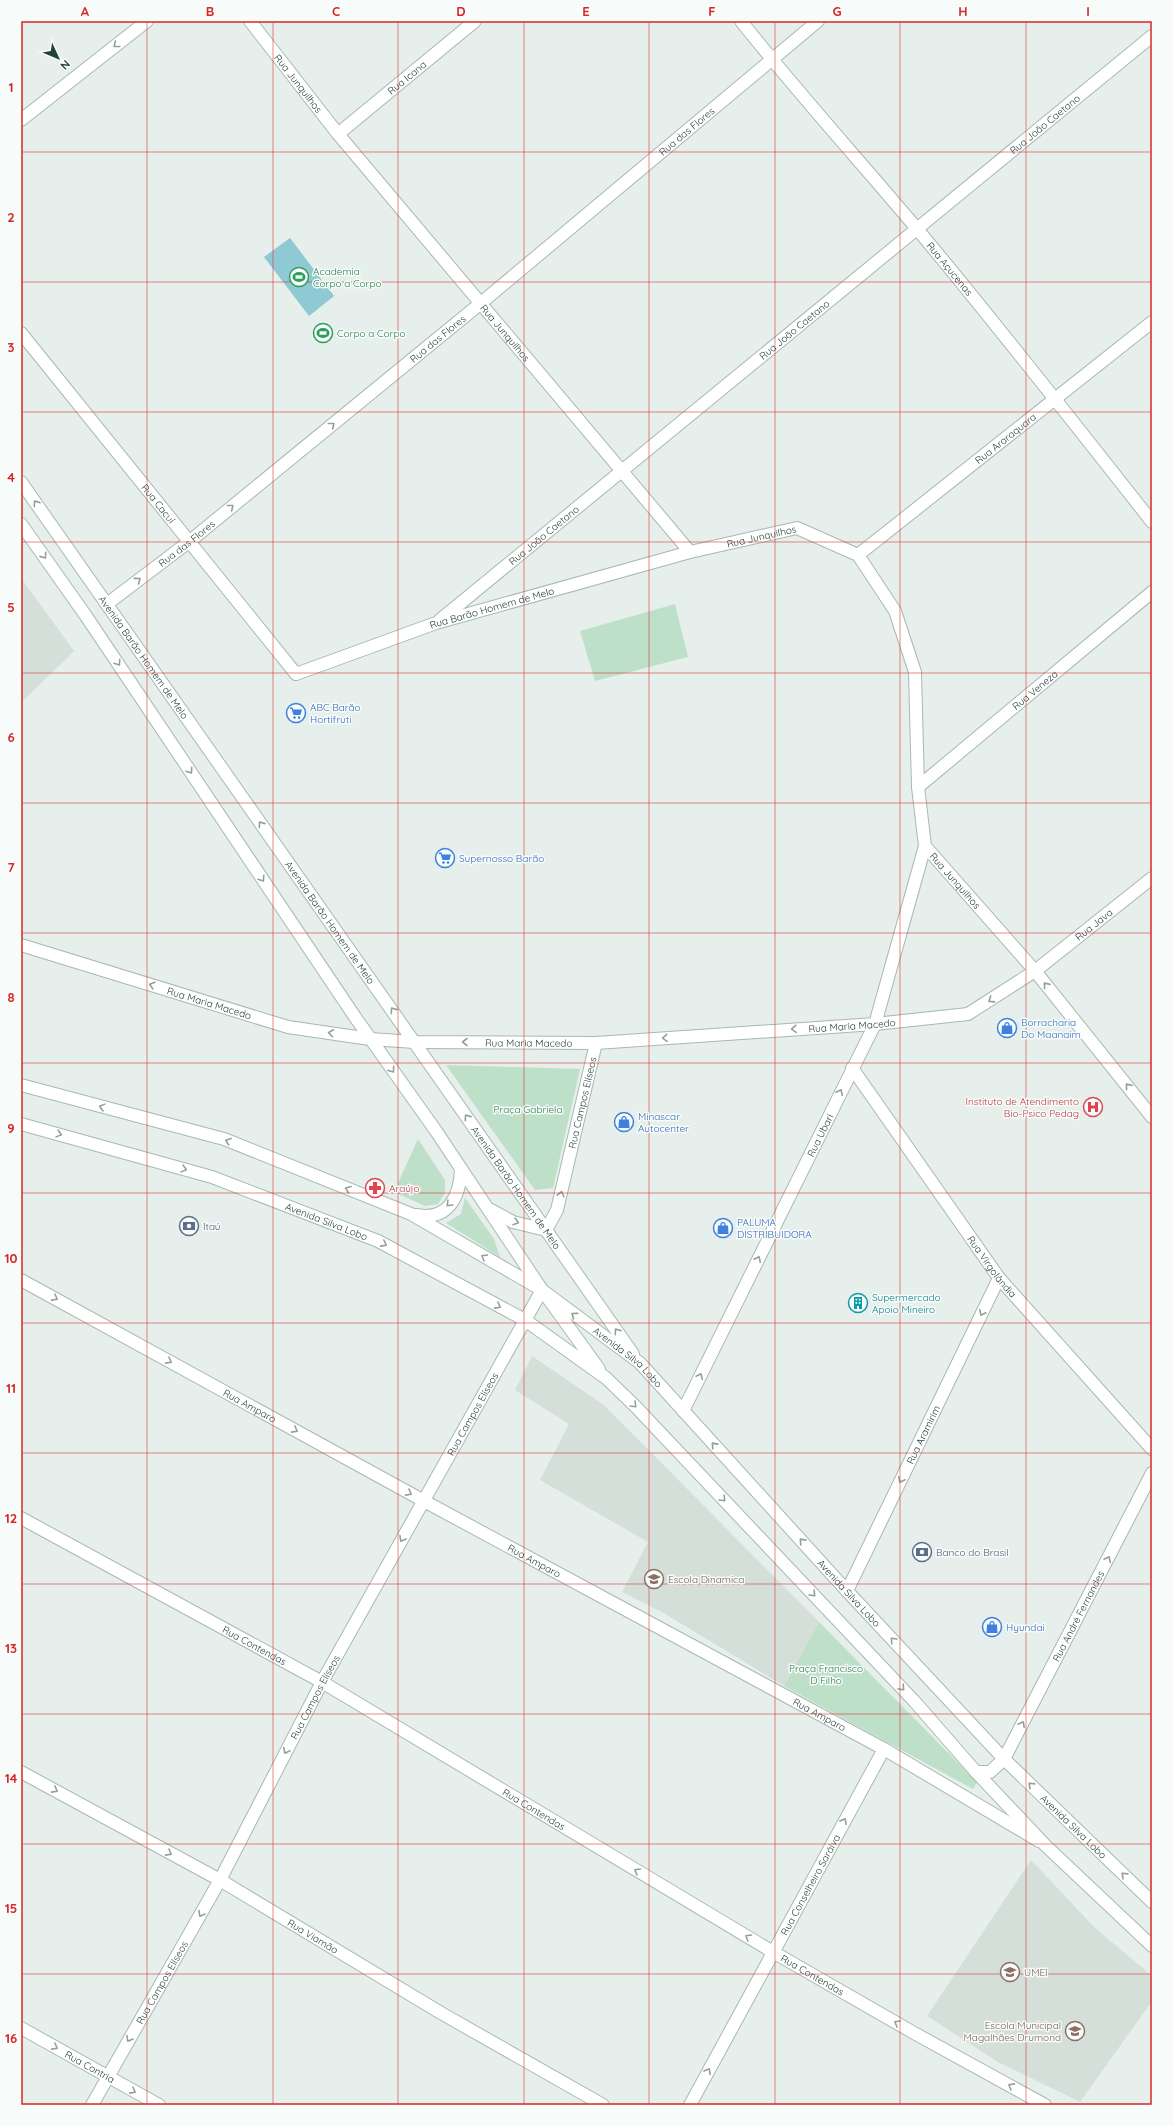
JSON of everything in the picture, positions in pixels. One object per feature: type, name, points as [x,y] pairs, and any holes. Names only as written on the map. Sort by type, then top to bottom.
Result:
[{"type":"street","points":[[21,120],[147,21]]},
{"type":"street","name":"Rua Junquilhos","points":[[250,21],[338,134],[690,552],[797,528],[858,555],[895,610],[915,672],[918,787],[925,846],[1035,971],[1152,1117]]},
{"type":"street","name":"Rua Icana","points":[[338,134],[475,21]]},
{"type":"street","name":"Rua Açucenas","points":[[741,21],[772,60],[917,230],[1055,399],[1152,522]]},
{"type":"street","name":"Rua das Flores","points":[[106,604],[190,541],[481,303],[818,21]]},
{"type":"street","name":"Rua João Caetano","points":[[436,623],[1152,36]]},
{"type":"street","name":"Rua Araraquara","points":[[858,555],[1152,322]]},
{"type":"street","name":"Rua Cacuí","points":[[21,333],[296,674]]},
{"type":"street","name":"Avenida Barão Homem de Melo","points":[[21,482],[640,1363]]},
{"type":"street","points":[[21,524],[90,622],[370,1039],[489,1209],[542,1290]]},
{"type":"street","name":"Rua Barão Homem de Melo","points":[[296,674],[436,623],[690,552]]},
{"type":"street","name":"Rua Veneza","points":[[918,787],[1152,592]]},
{"type":"street","name":"Rua Ubari","points":[[683,1411],[875,1024],[925,846]]},
{"type":"street","name":"Rua Java","points":[[1035,971],[1152,878]]},
{"type":"street","name":"Rua Maria Macedo","points":[[21,945],[288,1027],[370,1039],[415,1042],[596,1043],[875,1024],[968,1014],[1035,971]]},
{"type":"street","name":"Rua Campos Elíseos","points":[[546,1230],[557,1210],[596,1043]]},
{"type":"street","name":"Rua Virgolândia","points":[[852,1068],[999,1278],[1152,1449]]},
{"type":"street","name":"Avenida Silva Lobo","points":[[21,1085],[224,1139],[410,1214],[542,1290],[640,1363],[847,1591],[1004,1759],[1152,1902]]},
{"type":"street","name":"Avenida Silva Lobo","points":[[21,1124],[212,1177],[371,1239],[525,1320],[606,1378],[635,1406],[915,1702],[976,1772],[1046,1846],[1152,1946]]},
{"type":"street","points":[[410,1214],[426,1217],[439,1214],[449,1206],[457,1196],[461,1184],[461,1169]]},
{"type":"street","points":[[489,1209],[513,1222],[546,1230]]},
{"type":"street","name":"Rua Aramirim","points":[[847,1591],[999,1278]]},
{"type":"street","name":"Rua Amparo","points":[[21,1280],[424,1501],[884,1749],[1046,1846]]},
{"type":"street","name":"Rua Campos Elíseos","points":[[92,2105],[107,2076],[220,1880],[322,1682],[542,1290]]},
{"type":"street","name":"Avenida Silva Lobo","points":[[542,1290],[606,1378]]},
{"type":"street","name":"Rua André Fernandes","points":[[1004,1759],[1152,1473]]},
{"type":"street","name":"Rua Contendas","points":[[21,1518],[322,1682],[773,1952],[914,2033],[1045,2105]]},
{"type":"street","name":"Rua Conselheiro Saráiva","points":[[690,2105],[884,1749]]},
{"type":"street","points":[[976,1772],[990,1772],[1004,1759]]},
{"type":"street","name":"Rua Viamão","points":[[21,1772],[220,1880],[441,2012],[603,2105]]},
{"type":"street","name":"Rua Contria","points":[[21,2028],[159,2105]]},
{"type":"shaded area","points":[[21,578],[74,651],[21,703]]},
{"type":"shaded area","points":[[532,1356],[604,1405],[819,1622],[784,1686],[662,1612],[622,1592],[648,1542],[540,1480],[569,1424],[515,1390]]},
{"type":"shaded area","points":[[1031,1860],[1095,1928],[1152,1976],[1152,2001],[1080,2102],[998,2062],[927,2016]]},
{"type":"green space","points":[[675,604],[688,657],[595,681],[580,631]]},
{"type":"green space","name":"Praça Gabriela","points":[[446,1065],[580,1069],[553,1188],[535,1190]]},
{"type":"green space","points":[[418,1139],[445,1180],[445,1193],[438,1204],[425,1206],[394,1192]]},
{"type":"green space","points":[[465,1198],[494,1239],[500,1257],[446,1223],[461,1214]]},
{"type":"green space","name":"Praça Francisco D Filho","points":[[819,1622],[977,1782],[973,1789],[784,1686]]},
{"type":"water","name":"Academia Corpo a Corpo","points":[[290,238],[334,296],[309,316],[264,257]]},
{"type":"place","name":"Academia Corpo a Corpo","points":[[299,277]]},
{"type":"place","name":"Corpo a Corpo","points":[[323,333]]},
{"type":"place","name":"ABC Barão Hortifruti","points":[[296,713]]},
{"type":"place","name":"Supernosso Barão","points":[[445,858]]},
{"type":"place","name":"Borracharia Do Maanaim","points":[[1007,1028]]},
{"type":"place","name":"Instituto de Atendimento Bio-Psico Pedag","points":[[1093,1107]]},
{"type":"place","name":"Minascar Autocenter","points":[[624,1122]]},
{"type":"place","name":"Araújo","points":[[375,1188]]},
{"type":"place","name":"Itaú","points":[[189,1226]]},
{"type":"place","name":"PALUMA DISTRIBUIDORA","points":[[723,1228]]},
{"type":"place","name":"Supermercado Apoio Mineiro","points":[[858,1303]]},
{"type":"place","name":"Banco do Brasil","points":[[922,1552]]},
{"type":"place","name":"Escola Dinamica","points":[[654,1579]]},
{"type":"place","name":"Hyundai","points":[[992,1627]]},
{"type":"place","name":"UMEI","points":[[1010,1972]]},
{"type":"place","name":"Escola Municipal Magalhães Drumond","points":[[1075,2031]]}]
